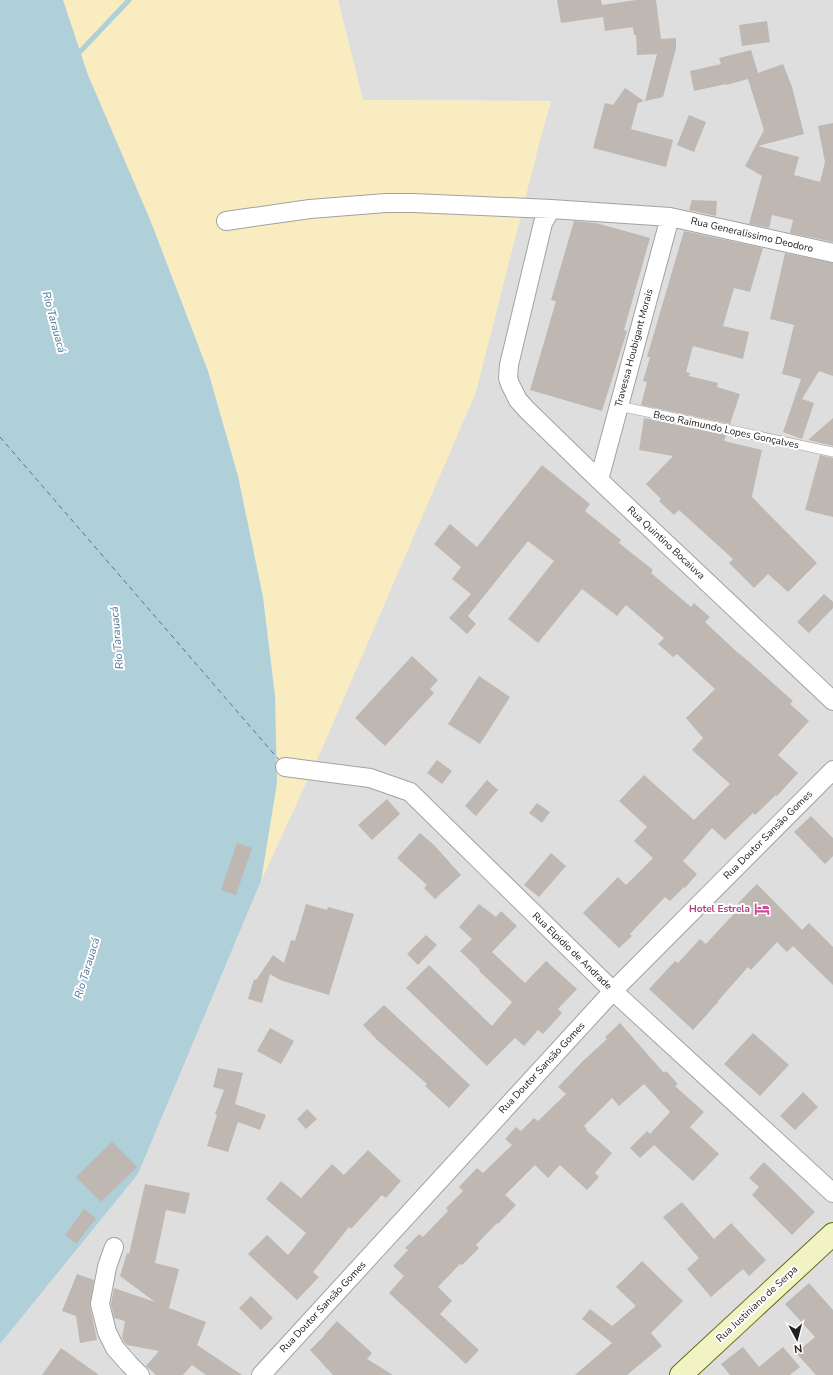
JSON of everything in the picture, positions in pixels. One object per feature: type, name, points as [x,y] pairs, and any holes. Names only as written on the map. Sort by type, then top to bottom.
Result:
[{"type":"main road","name":"Rua Justiniano de Serpa","points":[[681,1375],[833,1234]]},
{"type":"street","name":"Rua Generalissimo Deodoro","points":[[226,222],[316,208],[386,203],[551,209],[670,217],[833,253]]},
{"type":"street","name":"Rua Quintino Bocaiuva","points":[[551,209],[543,223],[509,365],[508,378],[514,393],[523,405],[599,480],[833,701]]},
{"type":"street","name":"Travessa Houbigant Morais","points":[[599,480],[670,217]]},
{"type":"street","name":"Rua Elpidio de Andrade","points":[[285,767],[370,778],[410,792],[613,991],[833,1193]]},
{"type":"street","name":"Rua Doutor Sansão Gomes","points":[[261,1375],[613,991],[833,770]]},
{"type":"street","points":[[114,1247],[107,1267],[100,1304],[106,1332],[116,1348],[140,1375]]},
{"type":"lane","name":"Beco Raimundo Lopes Gonçalves","points":[[619,406],[833,452]]},
{"type":"shaded area","points":[[338,0],[833,0],[833,1375],[0,1375],[0,1344],[138,1174],[261,881],[328,735],[543,129],[551,101],[363,100]]},
{"type":"sand","points":[[63,0],[338,0],[363,100],[551,101],[476,392],[328,735],[261,881],[277,783],[275,696],[263,597],[238,476],[208,371],[151,222],[88,75]]},
{"type":"water","name":"Rio Tarauacá","points":[[0,0],[63,0],[88,75],[151,222],[208,371],[238,476],[263,597],[275,696],[277,783],[261,881],[138,1174],[0,1344]]},
{"type":"building","points":[[557,0],[601,0],[602,5],[636,0],[656,0],[661,39],[676,38],[676,48],[663,97],[645,101],[657,54],[637,55],[636,35],[634,35],[633,27],[605,31],[603,17],[561,23]]},
{"type":"building","points":[[767,21],[770,42],[742,46],[739,25]]},
{"type":"building","points":[[751,50],[758,73],[783,64],[792,87],[804,134],[758,146],[799,157],[794,175],[820,182],[825,162],[818,126],[833,123],[833,242],[790,233],[793,220],[772,215],[769,228],[749,224],[762,176],[745,166],[764,130],[748,79],[694,91],[690,71],[721,64],[719,58]]},
{"type":"building","points":[[625,88],[644,101],[638,103],[631,129],[673,140],[666,167],[593,148],[605,103],[613,105]]},
{"type":"building","points":[[689,115],[706,122],[694,152],[677,145]]},
{"type":"building","points":[[692,200],[717,201],[716,216],[689,210]]},
{"type":"building","points":[[574,221],[596,223],[650,238],[624,330],[627,331],[602,411],[530,390],[556,301],[551,300]]},
{"type":"building","points":[[684,231],[763,248],[750,292],[734,288],[723,326],[749,332],[743,359],[693,346],[686,372],[690,373],[689,376],[718,383],[717,387],[740,394],[730,424],[641,405],[647,382],[643,381],[650,357],[647,357]]},
{"type":"building","points":[[785,253],[833,263],[833,376],[819,371],[802,399],[814,403],[802,439],[783,432],[801,379],[782,374],[794,325],[770,319]]},
{"type":"building","points":[[644,418],[726,435],[724,441],[762,450],[752,496],[750,495],[817,563],[788,592],[768,574],[754,588],[729,563],[733,559],[679,510],[674,515],[659,501],[661,499],[646,484],[673,456],[639,450]]},
{"type":"building","points":[[833,418],[833,446],[808,440]]},
{"type":"building","points":[[820,455],[833,458],[833,517],[805,510]]},
{"type":"building","points":[[542,465],[590,504],[585,511],[621,540],[619,543],[653,570],[651,573],[691,607],[694,603],[710,617],[705,622],[793,701],[790,704],[809,721],[778,755],[798,773],[777,796],[776,795],[755,815],[753,813],[725,840],[712,828],[683,861],[697,874],[685,888],[684,887],[670,901],[665,897],[630,934],[632,936],[619,948],[583,913],[618,877],[626,885],[653,858],[634,841],[647,827],[619,801],[644,775],[694,820],[730,784],[692,750],[703,738],[686,718],[715,689],[677,654],[673,657],[658,644],[664,638],[626,605],[617,616],[582,589],[538,643],[508,619],[554,561],[528,541],[468,616],[476,624],[467,634],[449,618],[471,594],[452,579],[461,567],[434,544],[450,524],[477,547]]},
{"type":"building","points":[[824,594],[833,602],[833,608],[809,633],[797,622]]},
{"type":"building","points":[[412,656],[438,680],[430,689],[434,693],[385,746],[355,718]]},
{"type":"building","points":[[479,676],[510,697],[480,744],[448,724]]},
{"type":"building","points":[[437,760],[452,771],[442,784],[427,773]]},
{"type":"building","points":[[487,780],[498,790],[476,816],[465,806]]},
{"type":"building","points":[[387,799],[400,814],[372,840],[358,825]]},
{"type":"building","points":[[537,803],[550,812],[542,823],[529,813]]},
{"type":"building","points":[[811,816],[833,838],[833,856],[825,864],[794,832]]},
{"type":"building","points":[[420,833],[434,845],[461,875],[435,899],[424,888],[427,885],[397,858]]},
{"type":"building","points":[[237,843],[252,848],[236,895],[221,890]]},
{"type":"building","points":[[551,853],[566,866],[539,897],[524,885]]},
{"type":"building","points":[[757,884],[802,930],[809,923],[833,947],[833,985],[793,946],[787,952],[777,942],[751,970],[748,967],[693,1030],[649,989],[675,961],[678,963],[700,939],[706,944],[741,906],[738,903]]},
{"type":"building","points":[[306,904],[327,910],[328,907],[354,914],[329,995],[280,980],[270,974],[262,1003],[248,999],[254,979],[256,980],[273,955],[284,963],[291,940],[295,941]]},
{"type":"building","points":[[479,904],[496,917],[501,911],[517,926],[492,952],[525,983],[546,961],[577,989],[558,1009],[562,1013],[543,1034],[538,1030],[524,1046],[515,1038],[487,1066],[406,988],[429,965],[492,1026],[512,1002],[460,951],[472,939],[459,927]]},
{"type":"building","points":[[426,935],[437,945],[418,965],[407,954]]},
{"type":"building","points":[[384,1005],[470,1085],[449,1108],[425,1086],[427,1084],[377,1040],[363,1025]]},
{"type":"building","points":[[620,1023],[664,1073],[666,1071],[678,1084],[675,1086],[704,1112],[690,1127],[719,1154],[693,1181],[654,1145],[640,1158],[630,1148],[647,1131],[650,1134],[670,1112],[644,1084],[619,1106],[612,1098],[584,1126],[587,1129],[586,1130],[612,1153],[595,1173],[599,1177],[587,1190],[560,1165],[548,1178],[535,1165],[505,1195],[516,1205],[476,1245],[479,1248],[462,1265],[460,1264],[438,1287],[452,1301],[440,1314],[479,1350],[466,1364],[389,1293],[404,1276],[393,1266],[408,1250],[405,1248],[419,1234],[423,1237],[448,1211],[446,1208],[463,1191],[459,1187],[477,1168],[483,1173],[512,1145],[505,1139],[516,1127],[521,1131],[534,1118],[538,1121],[566,1094],[558,1087],[607,1039],[605,1037]]},
{"type":"building","points":[[270,1028],[294,1041],[281,1064],[257,1051]]},
{"type":"building","points":[[753,1033],[789,1065],[760,1096],[724,1064]]},
{"type":"building","points":[[218,1068],[243,1073],[235,1104],[266,1115],[260,1130],[238,1122],[228,1152],[207,1146],[217,1115],[215,1114],[224,1090],[213,1087]]},
{"type":"building","points":[[803,1092],[818,1107],[795,1130],[780,1116]]},
{"type":"building","points":[[307,1109],[317,1119],[306,1129],[297,1119]]},
{"type":"building","points":[[112,1142],[137,1167],[101,1202],[76,1177]]},
{"type":"building","points":[[368,1150],[401,1181],[386,1198],[382,1195],[351,1229],[349,1227],[313,1272],[319,1277],[297,1300],[248,1254],[267,1235],[288,1255],[306,1233],[266,1199],[281,1181],[301,1198],[332,1164],[344,1175]]},
{"type":"building","points":[[764,1162],[815,1212],[792,1235],[752,1195],[759,1187],[749,1178]]},
{"type":"building","points":[[145,1184],[190,1193],[185,1214],[166,1210],[155,1263],[179,1269],[169,1308],[206,1322],[197,1345],[242,1375],[206,1375],[192,1365],[183,1375],[156,1375],[146,1366],[159,1351],[127,1345],[124,1342],[122,1338],[125,1321],[114,1318],[111,1304],[114,1288],[155,1302],[120,1276],[127,1253],[129,1254]]},
{"type":"building","points":[[682,1202],[714,1239],[731,1223],[766,1260],[749,1276],[743,1269],[711,1297],[687,1269],[699,1258],[663,1217]]},
{"type":"building","points":[[84,1209],[96,1218],[76,1244],[65,1235]]},
{"type":"building","points":[[642,1261],[683,1301],[651,1333],[662,1346],[627,1375],[575,1375],[612,1343],[582,1319],[590,1309],[612,1326],[636,1306],[616,1287]]},
{"type":"building","points":[[77,1274],[94,1280],[90,1306],[97,1340],[80,1343],[76,1316],[62,1311]]},
{"type":"building","points":[[809,1283],[833,1310],[833,1375],[816,1375],[796,1353],[815,1337],[785,1304]]},
{"type":"building","points":[[251,1296],[273,1318],[261,1330],[239,1308]]},
{"type":"building","points":[[337,1321],[372,1353],[367,1359],[393,1375],[333,1375],[310,1350]]},
{"type":"building","points":[[743,1347],[759,1367],[783,1347],[800,1367],[790,1375],[730,1375],[721,1364]]},
{"type":"building","points":[[61,1348],[99,1375],[42,1375]]},
{"type":"waterway","points":[[76,56],[129,0]]},
{"type":"ferry route","points":[[0,437],[280,761]]},
{"type":"place","name":"Hotel Estrela","points":[[762,909]]}]
